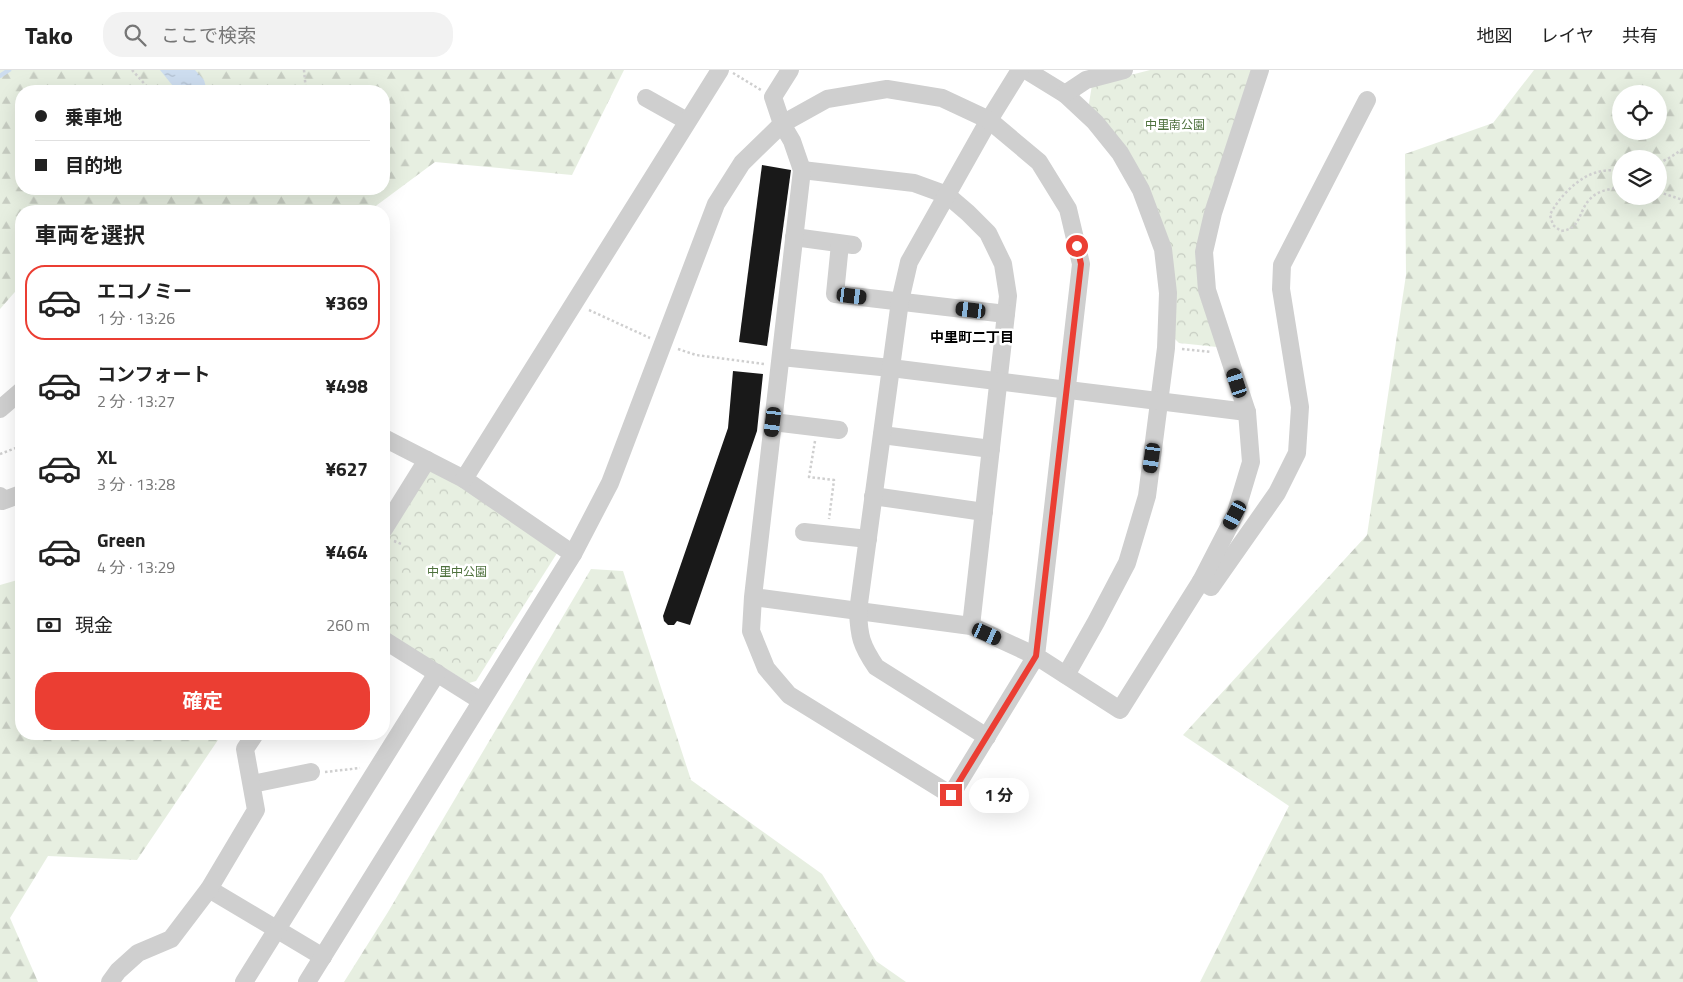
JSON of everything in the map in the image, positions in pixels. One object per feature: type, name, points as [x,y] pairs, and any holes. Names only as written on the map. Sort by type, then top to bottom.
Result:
[{"type":"street","points":[[464,479],[720,70]]},
{"type":"street","points":[[307,982],[573,554],[610,483],[716,204],[742,163],[782,124],[827,99],[887,89],[942,98],[989,120],[1039,162],[1068,210],[1081,264],[1036,656],[951,795],[788,695],[766,668],[751,632],[753,597],[802,170],[792,141],[782,124],[773,97],[790,70]]},
{"type":"street","points":[[987,736],[876,667],[864,650],[859,632],[858,610],[900,301],[909,262],[989,120],[1020,70]]},
{"type":"street","points":[[1026,70],[1065,94],[1095,122],[1120,153],[1141,190],[1163,249],[1168,293],[1166,348],[1147,496],[1127,563],[1066,675]]},
{"type":"street","points":[[1065,94],[1086,80],[1124,70]]},
{"type":"street","points":[[753,597],[970,626],[1036,656],[1120,710],[1201,581],[1235,515],[1251,462],[1246,412],[1207,290],[1204,252],[1213,213],[1260,70]]},
{"type":"street","points":[[646,98],[688,121]]},
{"type":"street","points":[[1201,581],[1211,587],[1276,494],[1297,453],[1300,408],[1281,288],[1282,265],[1367,100]]},
{"type":"street","points":[[802,170],[914,183],[946,195],[988,233],[1003,264],[1008,296],[970,626]]},
{"type":"street","points":[[794,237],[847,244],[835,294],[1006,314]]},
{"type":"street","points":[[781,357],[891,368],[1246,412]]},
{"type":"street","points":[[0,409],[15,396]]},
{"type":"street","points":[[773,422],[839,430]]},
{"type":"street","points":[[882,434],[991,449]]},
{"type":"street","points":[[390,441],[464,479],[573,554]]},
{"type":"street","points":[[390,519],[427,460]]},
{"type":"street","points":[[0,500],[15,496]]},
{"type":"street","points":[[874,496],[984,512]]},
{"type":"street","points":[[804,532],[868,540]]},
{"type":"street","points":[[390,644],[481,701]]},
{"type":"street","points":[[244,982],[437,674]]},
{"type":"street","points":[[110,982],[118,971],[138,953],[171,939],[209,889],[256,810],[245,749],[251,740]]},
{"type":"street","points":[[252,784],[311,772]]},
{"type":"street","points":[[209,889],[323,956]]},
{"type":"path","points":[[132,70],[146,85]]},
{"type":"path","points":[[304,70],[305,85]]},
{"type":"path","points":[[728,70],[773,97]]},
{"type":"path","points":[[1667,158],[1683,149]]},
{"type":"path","points":[[1612,171],[1598,172],[1585,177],[1556,202],[1550,215],[1553,225],[1561,231],[1570,230],[1576,225],[1584,207],[1592,196],[1612,188]]},
{"type":"path","points":[[1667,195],[1683,200]]},
{"type":"path","points":[[1166,348],[1228,354]]},
{"type":"path","points":[[817,427],[809,477],[834,480],[827,535]]},
{"type":"path","points":[[0,454],[15,448]]},
{"type":"path","points":[[311,772],[379,765]]},
{"type":"green space","points":[[0,70],[624,70],[572,175],[435,162],[377,205],[15,205],[15,292],[0,309]]},
{"type":"green space","name":"中里南公園","points":[[1150,70],[1251,70],[1206,208],[1217,347],[1179,343],[1173,337],[1169,246],[1088,109],[1092,85]]},
{"type":"green space","points":[[1534,70],[1683,70],[1683,982],[1200,982],[1289,806],[1183,735],[1367,535],[1406,275],[1405,154],[1493,123]]},
{"type":"green space","name":"中里中公園","points":[[436,470],[559,550],[476,681],[469,683],[390,635],[390,533],[427,473]]},
{"type":"green space","points":[[591,569],[623,571],[691,780],[822,874],[876,961],[906,982],[344,982],[388,912]]},
{"type":"green space","points":[[15,581],[15,740],[218,740],[137,860],[48,856],[10,918],[38,982],[0,982],[0,585]]},
{"type":"water","points":[[160,70],[195,70],[204,80],[205,85],[172,85]]},
{"type":"building","points":[[762,165],[791,170],[767,346],[739,342]]},
{"type":"building","points":[[733,371],[763,374],[757,431],[690,625],[677,621],[674,625],[668,625],[664,621],[663,616],[728,428]]},
{"type":"waterway","points":[[0,76],[9,70]]},
{"type":"district","name":"中里町二丁目","points":[[972,337]]},
{"type":"route","points":[[951,795],[1036,656],[1081,264],[1077,246]]}]
